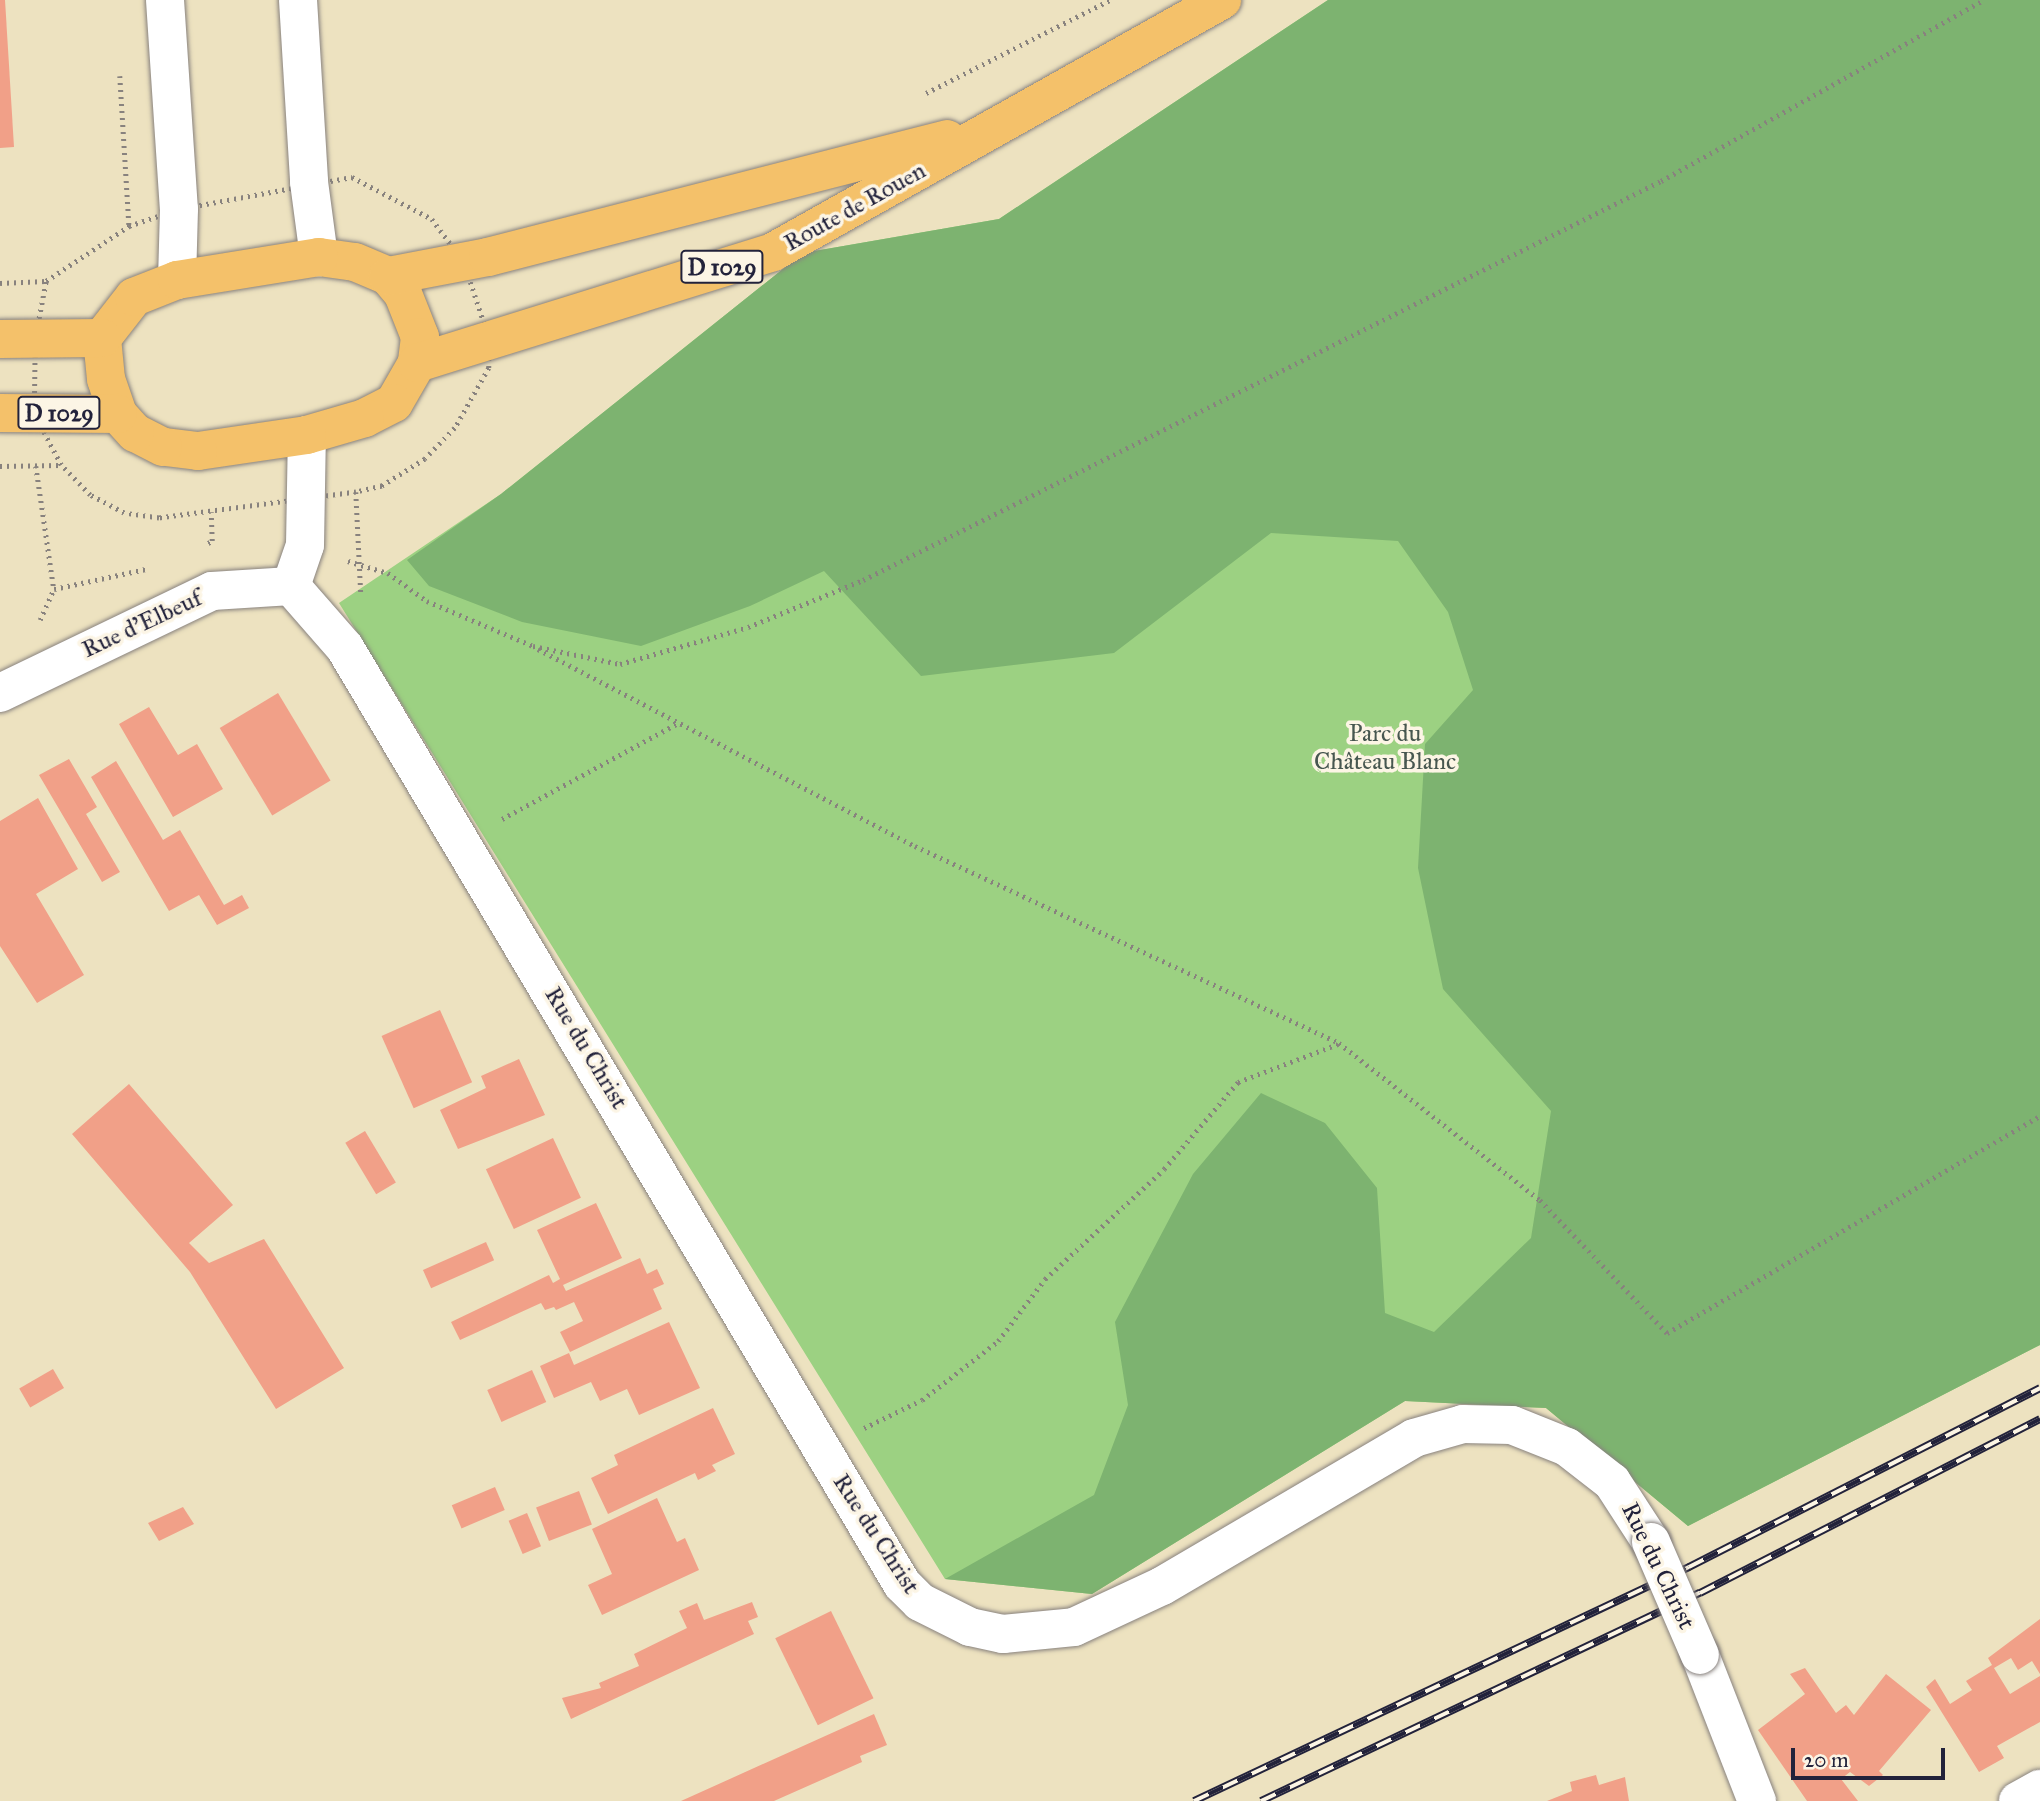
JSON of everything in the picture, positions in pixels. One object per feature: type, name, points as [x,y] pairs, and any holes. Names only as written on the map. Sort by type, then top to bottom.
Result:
[{"type":"main road","name":"Route de Rouen","points":[[417,363],[489,338],[773,252],[1006,124],[1222,0]]},
{"type":"main road","name":"Route de Rouen","points":[[388,276],[464,262],[1006,124]]},
{"type":"main road","points":[[320,257],[355,262],[388,276],[413,314],[420,337],[417,363],[394,403],[365,418],[307,435],[198,451],[163,447],[135,433],[118,414],[106,379],[102,338],[134,297],[177,280],[320,257]]},
{"type":"main road","points":[[18,339],[102,338]]},
{"type":"main road","name":"D 1029","points":[[17,413],[118,414]]},
{"type":"street","points":[[165,0],[179,209],[177,280]]},
{"type":"street","points":[[298,0],[309,182],[320,257]]},
{"type":"street","points":[[291,586],[305,545],[308,497],[307,435]]},
{"type":"street","name":"Rue d'Elbeuf","points":[[0,693],[212,592],[291,586]]},
{"type":"street","name":"Rue du Christ","points":[[291,586],[345,648],[902,1584],[920,1602],[970,1627],[1003,1634],[1074,1626],[1162,1586],[1414,1438],[1463,1424],[1512,1425],[1567,1447],[1612,1482],[1650,1542],[1700,1654],[1757,1801]]},
{"type":"street","points":[[2018,1801],[2040,1789]]},
{"type":"path","points":[[533,646],[620,664],[748,627],[863,580],[1661,181],[1984,0]]},
{"type":"path","points":[[120,66],[129,226]]},
{"type":"path","points":[[352,177],[399,199],[432,219],[464,262],[489,338],[489,368],[480,392],[455,428],[425,459],[382,486],[159,518],[135,515],[90,495],[17,413],[18,339],[46,281],[129,226],[179,209],[309,182],[352,177]]},
{"type":"path","points":[[0,283],[46,281]]},
{"type":"path","points":[[0,466],[61,465]]},
{"type":"path","points":[[36,466],[54,589]]},
{"type":"path","points":[[305,545],[388,573],[427,601],[533,646],[915,846],[1339,1044],[1540,1200],[1667,1333],[2040,1116]]},
{"type":"path","points":[[492,824],[678,722]]},
{"type":"path","points":[[854,1432],[922,1400],[998,1341],[1045,1279],[1164,1169],[1238,1082],[1339,1044]]},
{"type":"green space","name":"Parc du Château Blanc","points":[[1328,0],[2040,0],[2040,1345],[1688,1526],[1546,1408],[1405,1401],[1092,1594],[945,1579],[339,603],[501,494],[803,253],[999,219]]},
{"type":"green space","name":"Parc du Château Blanc","points":[[1328,0],[2040,0],[2040,1345],[1688,1526],[1546,1408],[1405,1401],[1092,1594],[945,1579],[1094,1495],[1128,1405],[1115,1322],[1193,1174],[1261,1093],[1325,1123],[1377,1188],[1385,1313],[1434,1332],[1531,1238],[1551,1111],[1443,989],[1418,868],[1425,744],[1473,690],[1448,612],[1398,541],[1271,533],[1114,653],[921,676],[824,571],[750,606],[641,646],[522,622],[429,586],[407,560],[501,494],[803,253],[999,219]]},
{"type":"building","points":[[0,0],[5,0],[14,147],[0,148]]},
{"type":"building","points":[[278,693],[331,780],[272,815],[220,728]]},
{"type":"building","points":[[149,707],[178,755],[197,744],[223,789],[173,817],[119,724]]},
{"type":"building","points":[[69,759],[97,807],[86,814],[120,872],[102,882],[39,775]]},
{"type":"building","points":[[116,761],[163,840],[180,830],[224,905],[242,895],[249,908],[217,925],[199,895],[169,911],[91,777]]},
{"type":"building","points":[[38,798],[78,869],[36,894],[84,975],[37,1003],[0,946],[0,821]]},
{"type":"building","points":[[440,1010],[472,1082],[414,1108],[382,1036]]},
{"type":"building","points":[[519,1059],[545,1115],[458,1149],[440,1110],[486,1088],[481,1076]]},
{"type":"building","points":[[129,1084],[233,1205],[189,1243],[209,1263],[264,1239],[344,1368],[276,1409],[190,1272],[72,1134]]},
{"type":"building","points":[[365,1131],[396,1182],[376,1194],[345,1143]]},
{"type":"building","points":[[553,1138],[581,1198],[514,1229],[486,1169]]},
{"type":"building","points":[[596,1203],[622,1258],[563,1285],[566,1291],[640,1258],[647,1274],[657,1269],[664,1284],[653,1289],[662,1309],[570,1352],[560,1332],[583,1321],[574,1302],[556,1310],[554,1307],[545,1310],[541,1303],[460,1340],[451,1322],[549,1275],[553,1283],[560,1279],[537,1230]]},
{"type":"building","points":[[486,1242],[494,1260],[431,1288],[423,1270]]},
{"type":"building","points":[[669,1322],[700,1388],[639,1415],[627,1389],[600,1401],[591,1382],[554,1398],[540,1366],[569,1353],[574,1365]]},
{"type":"building","points":[[53,1369],[64,1388],[30,1408],[19,1388]]},
{"type":"building","points":[[532,1370],[546,1402],[501,1422],[487,1390]]},
{"type":"building","points":[[713,1408],[735,1454],[712,1465],[716,1471],[698,1480],[695,1473],[608,1514],[591,1478],[618,1465],[614,1455]]},
{"type":"building","points":[[495,1487],[505,1510],[462,1528],[452,1505]]},
{"type":"building","points":[[579,1491],[592,1525],[549,1541],[536,1507]]},
{"type":"building","points":[[657,1498],[677,1542],[685,1538],[699,1570],[602,1615],[588,1585],[612,1574],[592,1529]]},
{"type":"building","points":[[183,1507],[194,1524],[159,1541],[148,1523]]},
{"type":"building","points":[[527,1513],[541,1546],[523,1554],[509,1521]]},
{"type":"building","points":[[752,1602],[758,1617],[748,1621],[754,1634],[571,1719],[562,1698],[601,1688],[599,1683],[639,1666],[634,1654],[687,1628],[679,1611],[697,1603],[704,1620]]},
{"type":"building","points":[[831,1611],[874,1698],[818,1725],[775,1638]]},
{"type":"building","points":[[2040,1619],[2040,1674],[2032,1661],[2018,1670],[2011,1658],[1994,1668],[2010,1694],[2040,1676],[2040,1722],[1997,1746],[2004,1758],[1979,1772],[1926,1687],[1935,1679],[1950,1704],[1972,1690],[1966,1681],[1992,1665],[1988,1658]]},
{"type":"building","points":[[1805,1668],[1836,1713],[1846,1705],[1854,1715],[1886,1674],[1931,1710],[1879,1771],[1883,1775],[1869,1786],[1850,1772],[1841,1779],[1858,1801],[1807,1801],[1758,1730],[1805,1694],[1790,1674]]},
{"type":"building","points":[[874,1714],[887,1745],[860,1756],[862,1762],[774,1801],[681,1801]]},
{"type":"building","points":[[1596,1775],[1599,1785],[1625,1777],[1629,1801],[1547,1801],[1572,1791],[1570,1782]]},
{"type":"railway","points":[[1194,1801],[1689,1567],[2040,1388]]},
{"type":"railway","points":[[1261,1801],[1700,1593],[2040,1419]]}]
